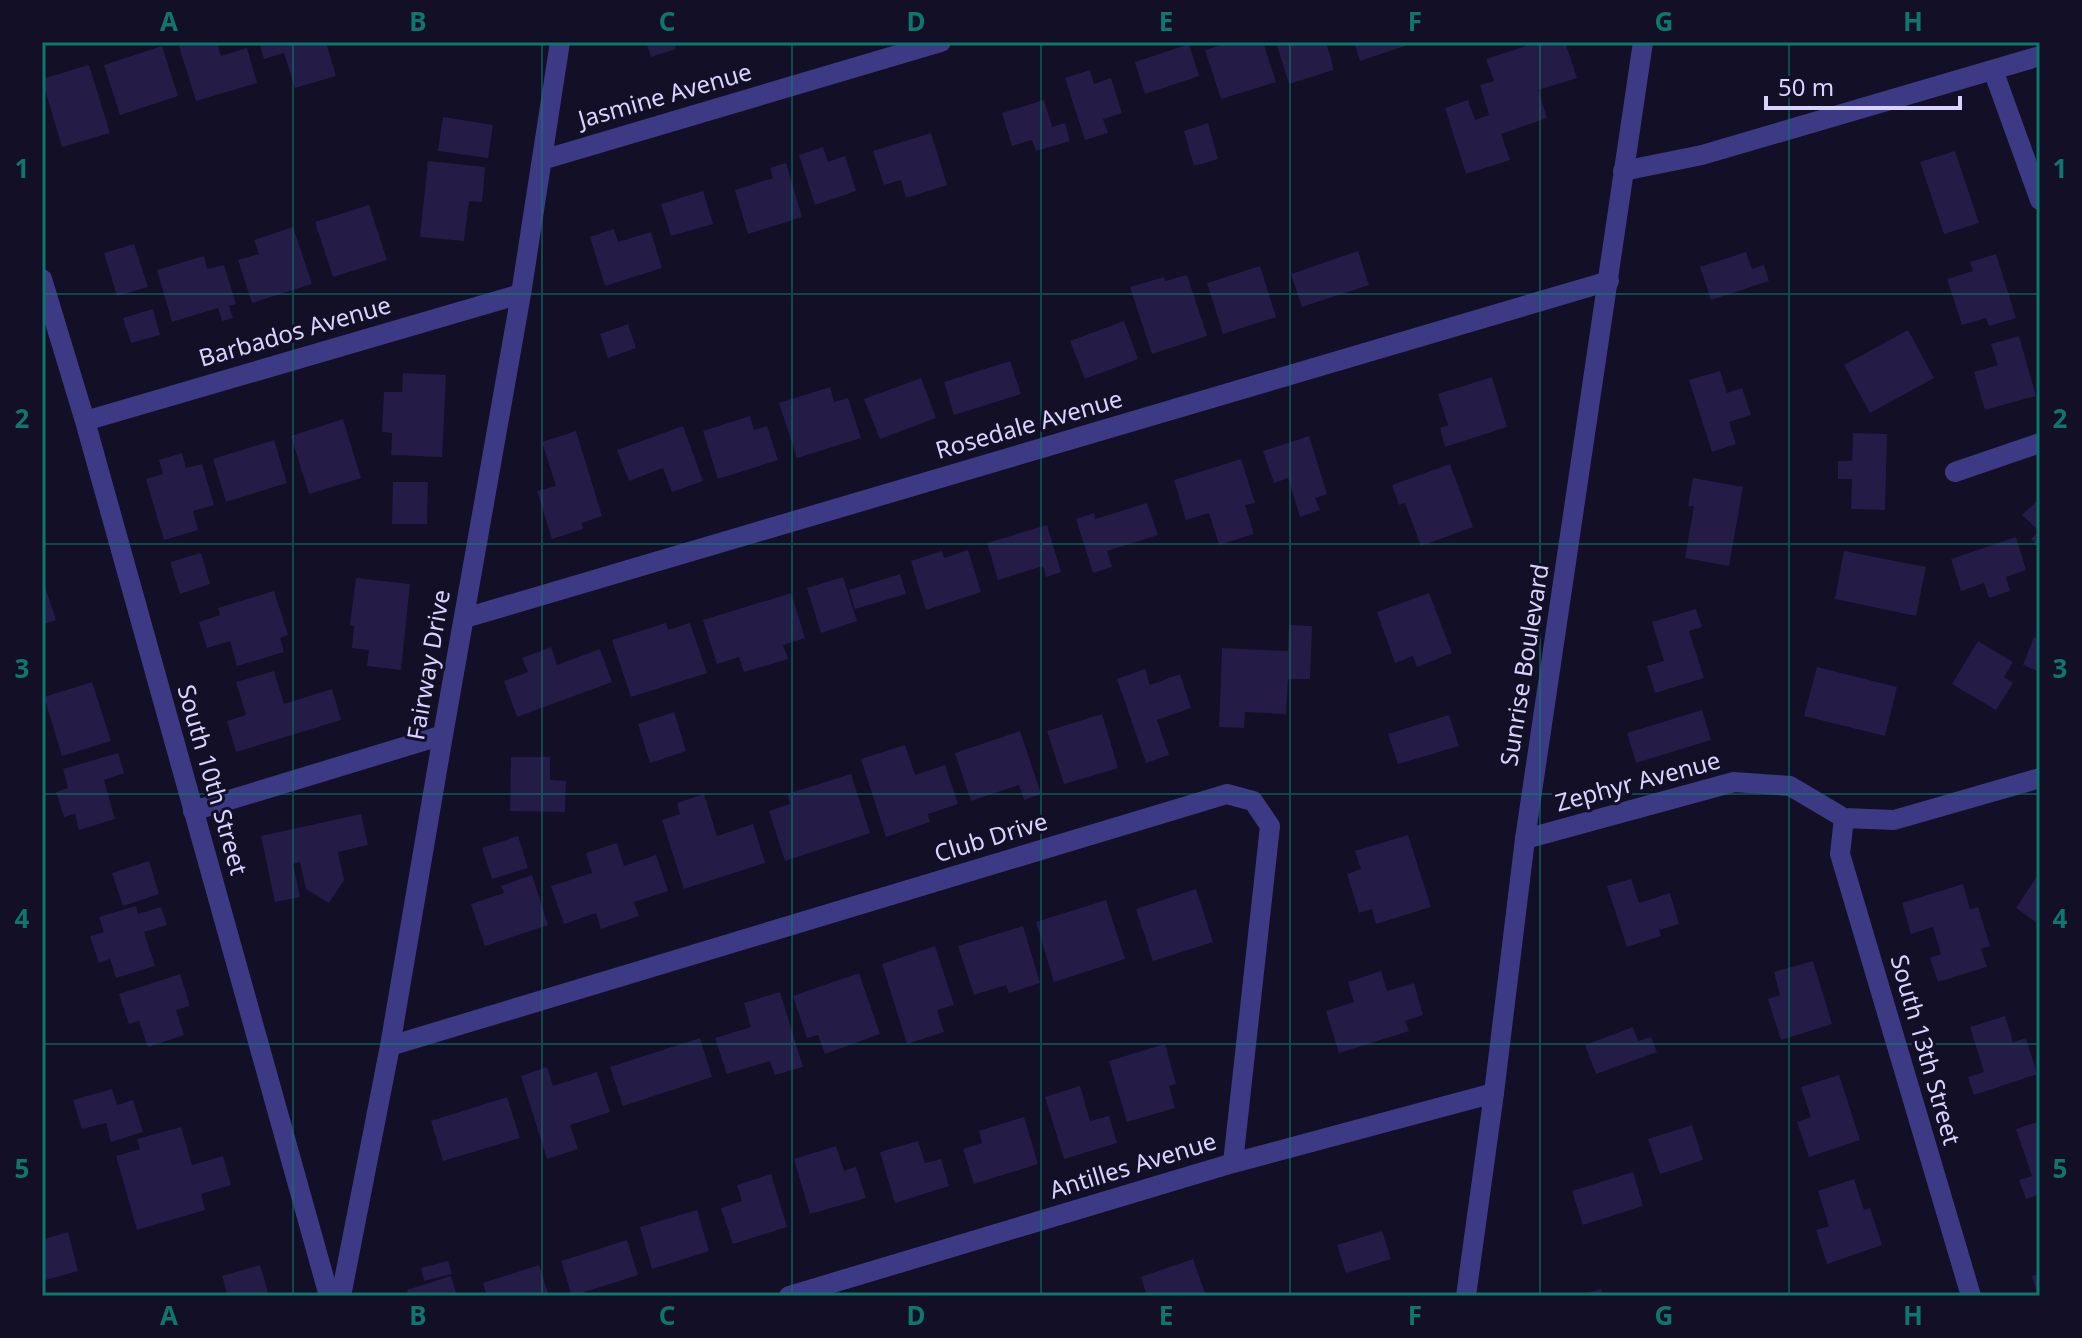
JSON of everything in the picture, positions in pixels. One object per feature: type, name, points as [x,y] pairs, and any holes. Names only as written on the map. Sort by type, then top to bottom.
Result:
[{"type":"street","name":"Fairway Drive","points":[[341,1296],[390,1046],[465,618],[521,294],[560,42]]},
{"type":"street","name":"Jasmine Avenue","points":[[542,160],[941,42]]},
{"type":"street","name":"Sunrise Boulevard","points":[[1466,1296],[1525,839],[1643,42]]},
{"type":"street","points":[[1623,171],[1702,155],[2040,56]]},
{"type":"street","points":[[1993,70],[2040,200]]},
{"type":"street","name":"South 10th Street","points":[[42,279],[85,421],[329,1296]]},
{"type":"street","name":"Rosedale Avenue","points":[[465,618],[1609,281]]},
{"type":"street","name":"Barbados Avenue","points":[[85,421],[521,294]]},
{"type":"street","points":[[1955,472],[2040,443]]},
{"type":"street","points":[[193,811],[443,735]]},
{"type":"street","name":"Zephyr Avenue","points":[[1525,839],[1734,782],[1790,786],[1844,818],[1894,820],[2040,778]]},
{"type":"street","name":"Club Drive","points":[[390,1046],[1227,794],[1253,801],[1270,826],[1233,1163]]},
{"type":"street","name":"South 13th Street","points":[[1844,818],[1840,854],[1971,1296]]},
{"type":"street","name":"Antilles Avenue","points":[[789,1296],[1233,1163],[1494,1093]]},
{"type":"building","points":[[193,42],[217,42],[221,56],[247,48],[257,83],[196,101],[179,46]]},
{"type":"building","points":[[259,42],[326,42],[336,76],[295,88],[284,53],[264,59]]},
{"type":"building","points":[[646,42],[674,42],[676,49],[651,57]]},
{"type":"building","points":[[1232,42],[1263,42],[1276,82],[1221,99],[1205,50]]},
{"type":"building","points":[[1276,42],[1326,42],[1334,70],[1289,84]]},
{"type":"building","points":[[1354,42],[1404,42],[1405,46],[1360,61]]},
{"type":"building","points":[[1525,42],[1565,42],[1577,78],[1538,90],[1547,118],[1501,134],[1510,160],[1466,174],[1445,108],[1468,100],[1475,120],[1489,115],[1480,85],[1494,81],[1486,59],[1526,46]]},
{"type":"building","points":[[1189,44],[1199,76],[1145,94],[1135,62]]},
{"type":"building","points":[[162,46],[178,96],[120,115],[104,65]]},
{"type":"building","points":[[89,65],[110,133],[62,147],[42,79]]},
{"type":"building","points":[[1090,70],[1094,84],[1111,78],[1122,113],[1103,119],[1108,133],[1085,140],[1065,78]]},
{"type":"building","points":[[1044,100],[1052,127],[1065,123],[1070,141],[1036,151],[1032,140],[1012,146],[1002,113]]},
{"type":"building","points":[[443,117],[493,125],[488,158],[438,151]]},
{"type":"building","points":[[1208,123],[1218,159],[1194,166],[1184,131]]},
{"type":"building","points":[[931,133],[947,185],[906,198],[901,180],[884,185],[873,151]]},
{"type":"building","points":[[823,147],[828,162],[845,156],[856,191],[815,205],[799,155]]},
{"type":"building","points":[[1955,151],[1979,223],[1944,234],[1920,162]]},
{"type":"building","points":[[428,161],[485,167],[482,202],[469,201],[464,241],[420,237]]},
{"type":"building","points":[[786,163],[802,217],[748,234],[735,190],[773,178],[770,168]]},
{"type":"building","points":[[703,191],[713,224],[671,236],[661,204]]},
{"type":"building","points":[[369,205],[387,260],[333,277],[315,222]]},
{"type":"building","points":[[293,227],[312,284],[252,303],[238,260],[259,254],[254,240]]},
{"type":"building","points":[[614,229],[618,242],[651,232],[662,268],[605,286],[590,237]]},
{"type":"building","points":[[134,244],[148,287],[117,296],[104,253]]},
{"type":"building","points":[[1358,251],[1369,285],[1302,307],[1291,274]]},
{"type":"building","points":[[1746,252],[1752,269],[1764,265],[1769,281],[1711,300],[1700,267]]},
{"type":"building","points":[[1996,254],[2016,318],[1989,326],[1986,318],[1962,325],[1947,279],[1973,271],[1970,262]]},
{"type":"building","points":[[204,256],[207,269],[224,265],[236,304],[229,306],[233,318],[222,321],[218,308],[172,322],[157,270]]},
{"type":"building","points":[[1260,266],[1276,317],[1223,334],[1207,283]]},
{"type":"building","points":[[1187,275],[1207,336],[1152,354],[1130,287],[1164,277],[1165,281]]},
{"type":"building","points":[[153,309],[160,335],[131,343],[123,318]]},
{"type":"building","points":[[1124,321],[1138,359],[1085,379],[1070,341]]},
{"type":"building","points":[[628,324],[636,348],[608,358],[600,334]]},
{"type":"building","points":[[1908,330],[1934,378],[1870,413],[1844,365]]},
{"type":"building","points":[[2019,336],[2036,396],[1985,410],[1974,372],[1998,365],[1991,344]]},
{"type":"building","points":[[1010,361],[1021,394],[954,415],[944,382]]},
{"type":"building","points":[[1720,371],[1727,393],[1742,388],[1751,415],[1729,422],[1736,444],[1712,452],[1689,380]]},
{"type":"building","points":[[403,373],[446,375],[442,457],[391,455],[392,433],[382,432],[384,392],[402,392]]},
{"type":"building","points":[[1492,377],[1507,427],[1445,447],[1440,428],[1448,425],[1438,394]]},
{"type":"building","points":[[921,378],[936,418],[880,439],[864,399]]},
{"type":"building","points":[[830,387],[834,402],[848,398],[861,438],[797,458],[779,403]]},
{"type":"building","points":[[750,416],[754,430],[767,426],[778,460],[718,479],[703,431]]},
{"type":"building","points":[[343,419],[361,478],[309,494],[291,436]]},
{"type":"building","points":[[683,426],[703,481],[672,492],[663,468],[629,481],[617,450]]},
{"type":"building","points":[[576,431],[602,516],[582,523],[583,529],[552,539],[537,491],[556,486],[542,442]]},
{"type":"building","points":[[1853,433],[1887,434],[1885,510],[1851,509],[1852,479],[1838,479],[1838,461],[1852,461]]},
{"type":"building","points":[[1309,436],[1327,494],[1315,498],[1320,510],[1300,517],[1288,478],[1274,483],[1263,451]]},
{"type":"building","points":[[274,440],[287,483],[226,502],[213,459]]},
{"type":"building","points":[[182,453],[186,468],[202,464],[214,505],[193,511],[198,530],[164,540],[146,479],[163,474],[159,460]]},
{"type":"building","points":[[1241,459],[1255,503],[1245,505],[1254,534],[1219,545],[1209,513],[1186,520],[1174,480]]},
{"type":"building","points":[[1450,464],[1473,527],[1421,546],[1405,503],[1399,505],[1392,485]]},
{"type":"building","points":[[1693,478],[1743,487],[1729,566],[1685,558],[1694,506],[1688,506]]},
{"type":"building","points":[[393,482],[428,482],[427,524],[392,524]]},
{"type":"building","points":[[2040,498],[2040,549],[2031,539],[2039,531],[2022,515]]},
{"type":"building","points":[[1147,503],[1158,535],[1107,551],[1112,567],[1093,573],[1076,519],[1094,513],[1095,519]]},
{"type":"building","points":[[1047,525],[1061,572],[1046,577],[1043,566],[998,580],[987,543]]},
{"type":"building","points":[[2016,537],[2026,570],[2006,577],[2010,591],[1989,598],[1984,583],[1961,591],[1951,559]]},
{"type":"building","points":[[968,550],[981,592],[926,610],[911,561],[942,551],[944,558]]},
{"type":"building","points":[[1844,551],[1926,567],[1916,616],[1835,599]]},
{"type":"building","points":[[201,553],[210,584],[180,594],[170,562]]},
{"type":"building","points":[[900,574],[906,594],[855,609],[849,590]]},
{"type":"building","points":[[843,577],[857,621],[821,633],[807,588]]},
{"type":"building","points":[[356,578],[410,584],[401,670],[367,666],[369,650],[352,648],[354,626],[350,625]]},
{"type":"building","points":[[42,582],[56,620],[42,625]]},
{"type":"building","points":[[274,591],[288,635],[280,638],[284,652],[237,666],[230,641],[207,648],[199,622],[220,615],[218,608]]},
{"type":"building","points":[[791,593],[805,638],[783,645],[788,659],[744,672],[739,657],[717,664],[703,620]]},
{"type":"building","points":[[1429,593],[1452,653],[1417,667],[1413,656],[1395,663],[1377,612]]},
{"type":"building","points":[[1696,609],[1702,627],[1689,631],[1704,678],[1655,693],[1647,666],[1664,661],[1652,622]]},
{"type":"building","points":[[666,623],[668,630],[690,623],[707,673],[631,697],[612,640]]},
{"type":"building","points":[[1289,625],[1312,626],[1310,679],[1288,679],[1286,714],[1245,712],[1244,728],[1219,727],[1222,648],[1288,651]]},
{"type":"building","points":[[2034,637],[2040,640],[2040,672],[2023,665]]},
{"type":"building","points":[[1978,641],[2013,662],[2004,677],[2013,683],[1996,710],[1952,684]]},
{"type":"building","points":[[551,647],[557,665],[600,649],[612,682],[517,717],[504,681],[528,672],[522,658]]},
{"type":"building","points":[[1817,667],[1897,687],[1885,736],[1804,716]]},
{"type":"building","points":[[1145,669],[1150,685],[1180,674],[1191,708],[1157,720],[1169,755],[1146,763],[1117,679]]},
{"type":"building","points":[[274,671],[284,704],[332,689],[341,720],[236,752],[227,721],[246,715],[236,682]]},
{"type":"building","points":[[92,682],[111,741],[62,756],[44,697]]},
{"type":"building","points":[[1702,710],[1711,740],[1636,763],[1627,733]]},
{"type":"building","points":[[674,712],[686,751],[650,763],[638,724]]},
{"type":"building","points":[[1102,714],[1118,768],[1064,784],[1047,731]]},
{"type":"building","points":[[1449,715],[1459,746],[1398,764],[1388,734]]},
{"type":"building","points":[[1020,731],[1041,794],[1024,800],[1019,785],[971,801],[955,753]]},
{"type":"building","points":[[905,745],[915,775],[945,765],[958,804],[928,814],[930,822],[886,837],[861,759]]},
{"type":"building","points":[[118,753],[124,773],[104,780],[115,819],[79,830],[75,814],[64,817],[56,792],[68,788],[63,769]]},
{"type":"building","points":[[511,757],[550,757],[550,780],[566,781],[565,812],[510,811]]},
{"type":"building","points":[[851,774],[870,833],[785,861],[769,811],[790,804],[787,794]]},
{"type":"building","points":[[704,794],[717,836],[753,824],[765,863],[684,889],[662,820],[680,814],[677,803]]},
{"type":"building","points":[[361,814],[368,845],[338,852],[344,880],[329,903],[306,889],[300,862],[293,864],[300,897],[275,902],[261,836]]},
{"type":"building","points":[[1408,835],[1431,907],[1376,924],[1372,909],[1359,913],[1347,874],[1361,869],[1355,851]]},
{"type":"building","points":[[518,836],[528,868],[492,879],[482,848]]},
{"type":"building","points":[[617,843],[624,866],[656,855],[668,891],[634,902],[639,916],[601,929],[596,913],[564,924],[551,886],[592,873],[586,853]]},
{"type":"building","points":[[149,861],[159,894],[123,906],[112,873]]},
{"type":"building","points":[[2040,872],[2040,925],[2016,908]]},
{"type":"building","points":[[532,875],[548,925],[485,946],[471,904],[504,893],[501,886]]},
{"type":"building","points":[[1631,879],[1639,903],[1670,893],[1679,924],[1659,930],[1661,936],[1627,947],[1607,886]]},
{"type":"building","points":[[1963,884],[1970,909],[1978,907],[1990,946],[1981,949],[1987,967],[1938,982],[1930,958],[1941,954],[1933,927],[1911,934],[1902,903]]},
{"type":"building","points":[[1196,889],[1213,942],[1153,961],[1136,909]]},
{"type":"building","points":[[1106,900],[1125,959],[1054,982],[1036,922]]},
{"type":"building","points":[[136,906],[138,914],[161,907],[167,925],[144,932],[155,966],[116,978],[110,959],[99,963],[90,936],[104,932],[99,917]]},
{"type":"building","points":[[1023,926],[1040,983],[1009,993],[1006,985],[974,995],[958,946]]},
{"type":"building","points":[[935,946],[954,1005],[937,1010],[944,1032],[907,1044],[882,964]]},
{"type":"building","points":[[1813,961],[1832,1024],[1781,1040],[1768,999],[1780,995],[1774,972]]},
{"type":"building","points":[[1381,971],[1387,991],[1414,983],[1423,1015],[1405,1021],[1409,1031],[1339,1053],[1326,1011],[1354,1002],[1348,982]]},
{"type":"building","points":[[859,973],[880,1034],[825,1054],[818,1035],[807,1038],[793,996]]},
{"type":"building","points":[[180,974],[190,1006],[176,1010],[184,1035],[148,1047],[139,1021],[129,1024],[119,994]]},
{"type":"building","points":[[780,992],[803,1067],[775,1075],[770,1061],[727,1074],[715,1038],[751,1027],[744,1003]]},
{"type":"building","points":[[2005,1016],[2013,1042],[2026,1038],[2037,1074],[1974,1095],[1968,1077],[1984,1072],[1970,1027]]},
{"type":"building","points":[[1633,1027],[1638,1041],[1651,1037],[1657,1052],[1596,1074],[1585,1045]]},
{"type":"building","points":[[700,1038],[712,1077],[623,1106],[610,1067]]},
{"type":"building","points":[[1165,1044],[1176,1084],[1169,1086],[1175,1108],[1127,1122],[1109,1061]]},
{"type":"building","points":[[547,1067],[553,1086],[597,1072],[610,1112],[570,1125],[578,1149],[547,1159],[521,1076]]},
{"type":"building","points":[[1839,1075],[1860,1140],[1809,1157],[1797,1122],[1811,1117],[1801,1087]]},
{"type":"building","points":[[1080,1086],[1090,1121],[1109,1116],[1117,1143],[1064,1159],[1045,1097]]},
{"type":"building","points":[[112,1089],[117,1105],[133,1100],[143,1132],[111,1142],[106,1123],[82,1129],[73,1100]]},
{"type":"building","points":[[507,1097],[520,1138],[443,1161],[431,1121]]},
{"type":"building","points":[[1024,1117],[1038,1164],[974,1184],[963,1149],[982,1143],[979,1131]]},
{"type":"building","points":[[2040,1121],[2040,1194],[2026,1199],[2019,1180],[2032,1176],[2016,1129]]},
{"type":"building","points":[[1692,1125],[1703,1160],[1660,1174],[1648,1139]]},
{"type":"building","points":[[181,1127],[192,1165],[223,1156],[231,1185],[201,1194],[205,1210],[137,1230],[116,1156],[140,1149],[137,1139]]},
{"type":"building","points":[[918,1141],[925,1163],[941,1159],[949,1186],[895,1203],[880,1152]]},
{"type":"building","points":[[836,1146],[844,1171],[856,1167],[866,1198],[810,1214],[794,1159]]},
{"type":"building","points":[[1633,1172],[1643,1206],[1583,1225],[1572,1191]]},
{"type":"building","points":[[771,1174],[787,1227],[733,1244],[721,1208],[742,1201],[737,1185]]},
{"type":"building","points":[[1854,1179],[1864,1210],[1870,1208],[1882,1245],[1827,1264],[1816,1230],[1829,1226],[1818,1191]]},
{"type":"building","points":[[697,1210],[709,1251],[652,1269],[640,1227]]},
{"type":"building","points":[[1382,1231],[1391,1259],[1346,1273],[1337,1245]]},
{"type":"building","points":[[68,1232],[78,1271],[42,1281],[42,1240]]},
{"type":"building","points":[[627,1240],[638,1275],[572,1296],[561,1261]]},
{"type":"building","points":[[1193,1259],[1206,1296],[1147,1296],[1141,1277]]},
{"type":"building","points":[[448,1261],[452,1274],[424,1281],[421,1268]]},
{"type":"building","points":[[260,1265],[269,1296],[228,1296],[222,1276]]},
{"type":"building","points":[[539,1265],[549,1296],[487,1296],[483,1283]]},
{"type":"building","points":[[2040,1274],[2040,1296],[2038,1296],[2032,1276]]},
{"type":"building","points":[[451,1276],[457,1296],[409,1296],[407,1290]]},
{"type":"building","points":[[1601,1289],[1603,1296],[1581,1296],[1581,1295]]}]
